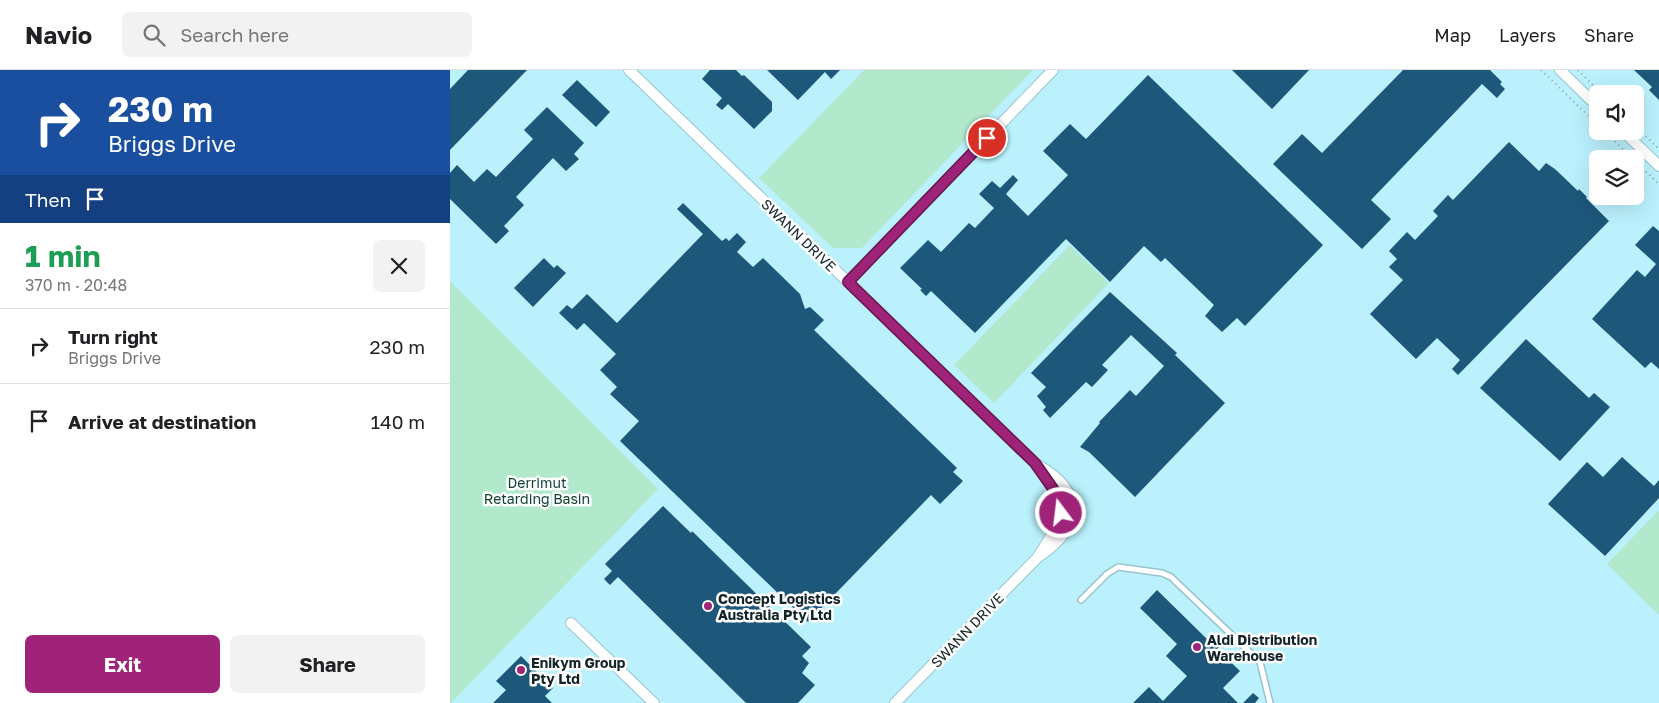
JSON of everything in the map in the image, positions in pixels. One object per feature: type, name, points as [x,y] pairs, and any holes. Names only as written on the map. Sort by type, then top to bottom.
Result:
[{"type":"street","name":"SWANN DRIVE","points":[[629,70],[1035,463],[1053,474],[1063,484],[1071,500],[1073,511],[1071,522],[1065,535],[1055,546],[1038,557],[895,703]]},
{"type":"street","points":[[848,282],[1053,70]]},
{"type":"street","points":[[1560,70],[1589,98]]},
{"type":"street","points":[[1632,140],[1659,166]]},
{"type":"street","points":[[571,623],[654,703]]},
{"type":"lane","points":[[1081,600],[1107,574],[1118,567],[1168,575],[1260,662],[1270,703]]},
{"type":"path","points":[[1541,70],[1589,116]]},
{"type":"path","points":[[1578,70],[1593,85]]},
{"type":"path","points":[[1644,135],[1659,149]]},
{"type":"path","points":[[1613,140],[1624,150]]},
{"type":"path","points":[[1644,170],[1659,184]]},
{"type":"shaded area","points":[[450,70],[1659,70],[1659,703],[450,703]]},
{"type":"green space","points":[[864,70],[1033,70],[862,248],[833,248],[759,178]]},
{"type":"green space","points":[[1070,245],[1109,283],[994,403],[954,365]]},
{"type":"green space","name":"Derrimut Retarding Basin","points":[[450,281],[658,489],[451,703],[450,703]]},
{"type":"green space","points":[[1659,510],[1659,615],[1607,564]]},
{"type":"building","points":[[468,70],[527,70],[450,150],[450,89]]},
{"type":"building","points":[[710,70],[736,70],[742,76],[744,75],[772,102],[772,111],[754,129],[728,104],[722,110],[716,105],[722,98],[702,79]]},
{"type":"building","points":[[767,70],[840,70],[831,79],[825,72],[798,100]]},
{"type":"building","points":[[1232,70],[1309,70],[1272,109]]},
{"type":"building","points":[[1403,70],[1490,70],[1502,82],[1500,84],[1505,89],[1497,98],[1482,84],[1371,200],[1391,219],[1362,249],[1273,164],[1302,134],[1322,153]]},
{"type":"building","points":[[1634,70],[1659,70],[1659,100],[1649,90],[1652,87]]},
{"type":"building","points":[[1148,75],[1323,245],[1245,326],[1237,318],[1222,332],[1205,316],[1214,305],[1165,258],[1161,262],[1144,246],[1110,282],[1066,239],[975,333],[931,291],[926,296],[920,290],[922,289],[900,268],[928,240],[941,252],[969,223],[975,228],[994,208],[979,194],[992,181],[1000,188],[1013,175],[1018,180],[1006,194],[1028,216],[1068,175],[1043,151],[1070,124],[1086,139]]},
{"type":"building","points":[[577,80],[610,112],[596,127],[562,95]]},
{"type":"building","points":[[547,107],[584,143],[574,154],[579,159],[566,171],[553,158],[516,197],[524,205],[504,226],[509,231],[496,244],[450,199],[450,173],[457,165],[474,182],[487,169],[496,177],[533,139],[524,130]]},
{"type":"building","points":[[1509,142],[1539,171],[1546,163],[1555,169],[1587,197],[1589,205],[1593,205],[1609,221],[1458,375],[1452,369],[1460,360],[1437,338],[1416,359],[1370,314],[1403,280],[1389,267],[1397,259],[1389,251],[1407,232],[1415,240],[1438,216],[1433,211],[1448,195],[1453,200]]},
{"type":"building","points":[[683,203],[722,241],[726,238],[729,241],[737,233],[746,242],[737,252],[753,267],[763,258],[800,294],[805,309],[810,307],[824,320],[814,330],[957,468],[953,472],[963,481],[940,504],[931,495],[808,622],[620,441],[639,421],[610,394],[617,387],[600,370],[616,354],[584,323],[577,330],[559,313],[567,305],[572,309],[587,294],[617,323],[703,234],[677,209]]},
{"type":"building","points":[[1653,226],[1659,231],[1659,369],[1651,362],[1645,368],[1592,319],[1637,270],[1645,277],[1656,264],[1635,245]]},
{"type":"building","points":[[544,258],[554,268],[557,265],[566,273],[533,307],[514,288]]},
{"type":"building","points":[[1110,292],[1177,353],[1175,355],[1225,403],[1135,497],[1089,452],[1080,447],[1099,422],[1130,390],[1136,396],[1164,366],[1131,335],[1102,365],[1108,370],[1092,387],[1086,382],[1050,418],[1043,410],[1046,407],[1037,396],[1046,387],[1031,373]]},
{"type":"building","points":[[1526,339],[1589,398],[1594,393],[1610,407],[1560,461],[1480,388]]},
{"type":"building","points":[[1622,457],[1654,486],[1659,480],[1659,498],[1605,556],[1548,504],[1587,462],[1603,477]]},
{"type":"building","name":"Concept Logistics Australia Pty Ltd","points":[[663,506],[691,533],[692,531],[811,647],[802,656],[809,663],[802,673],[815,685],[798,703],[746,703],[618,577],[610,585],[604,579],[612,571],[605,564]]},
{"type":"building","name":"Aldi Distribution Warehouse","points":[[1157,590],[1210,642],[1212,639],[1220,646],[1217,649],[1240,671],[1223,688],[1238,703],[1133,703],[1149,687],[1163,701],[1187,676],[1166,656],[1177,644],[1140,608]]},
{"type":"building","name":"Enikym Group Pty Ltd","points":[[521,656],[553,688],[545,696],[552,703],[493,703],[506,690],[496,681]]},
{"type":"building","points":[[1253,693],[1259,698],[1255,703],[1243,703]]},
{"type":"place","name":"Concept Logistics Australia Pty Ltd","points":[[708,606]]},
{"type":"place","name":"Aldi Distribution Warehouse","points":[[1197,647]]},
{"type":"place","name":"Enikym Group Pty Ltd","points":[[521,670]]},
{"type":"route","points":[[987,138],[848,282],[1035,463],[1054,488],[1060,503],[1061,513]]}]
